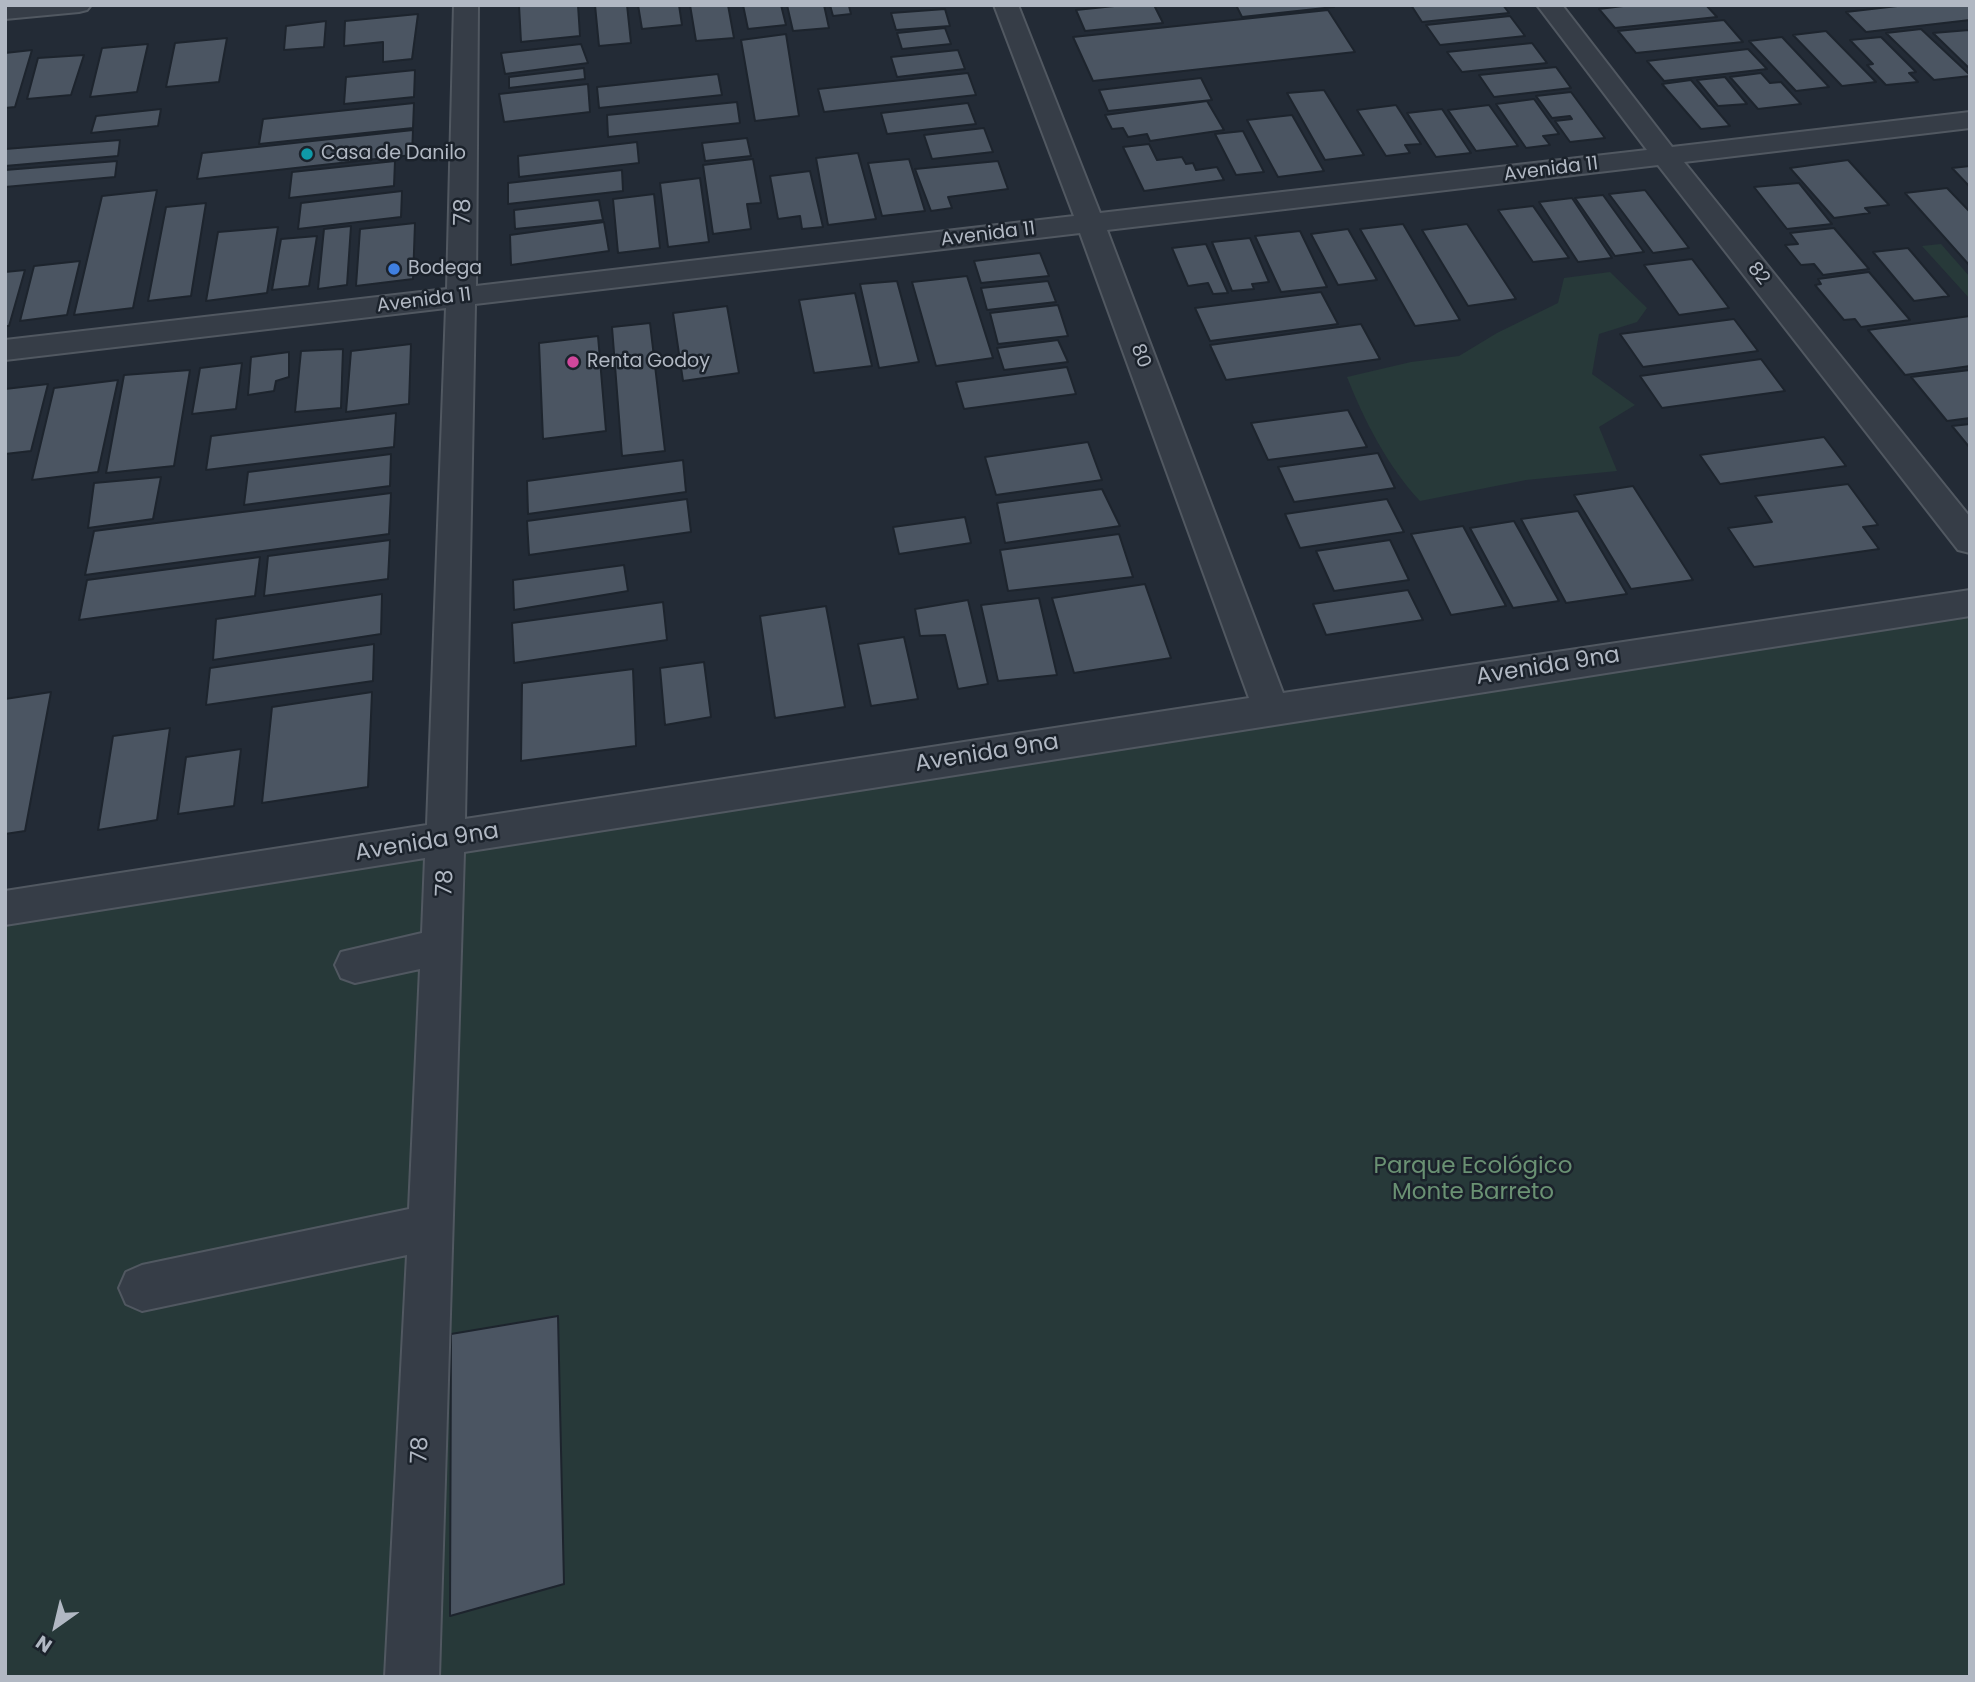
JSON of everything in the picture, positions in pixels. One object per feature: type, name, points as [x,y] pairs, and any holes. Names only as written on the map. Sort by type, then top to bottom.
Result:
[{"type":"street","points":[[5,12],[79,5]]},
{"type":"street","name":"78","points":[[412,1677],[447,840],[463,297],[466,5]]},
{"type":"street","name":"80","points":[[1006,5],[1091,223],[1271,709]]},
{"type":"street","name":"82","points":[[1549,5],[1970,541]]},
{"type":"street","name":"Avenida 11","points":[[5,350],[1970,120]]},
{"type":"street","name":"Avenida 9na","points":[[5,908],[1271,709],[1970,603]]},
{"type":"street","points":[[355,965],[443,946]]},
{"type":"street","points":[[142,1288],[431,1227]]},
{"type":"green space","points":[[1941,244],[1970,277],[1970,299],[1922,246]]},
{"type":"green space","points":[[1610,272],[1647,308],[1637,322],[1599,334],[1592,374],[1635,405],[1599,427],[1617,471],[1526,480],[1420,501],[1397,473],[1378,442],[1347,377],[1411,362],[1459,356],[1497,333],[1558,303],[1564,278]]},
{"type":"green space","name":"Parque Ecológico Monte Barreto","points":[[1970,603],[1970,1677],[5,1677],[5,908]]},
{"type":"building","points":[[519,5],[578,5],[580,36],[521,42]]},
{"type":"building","points":[[595,5],[627,5],[631,43],[599,46]]},
{"type":"building","points":[[638,5],[679,5],[682,25],[642,29]]},
{"type":"building","points":[[690,5],[728,5],[734,38],[696,41]]},
{"type":"building","points":[[743,5],[781,5],[786,25],[748,29]]},
{"type":"building","points":[[787,5],[824,5],[829,28],[793,31]]},
{"type":"building","points":[[830,5],[855,5],[849,6],[851,14],[833,16]]},
{"type":"building","points":[[1154,5],[1163,23],[1085,31],[1076,10]]},
{"type":"building","points":[[1236,5],[1333,5],[1334,7],[1242,17]]},
{"type":"building","points":[[1411,5],[1503,5],[1509,13],[1422,22]]},
{"type":"building","points":[[1631,5],[1706,5],[1717,17],[1615,28],[1599,9]]},
{"type":"building","points":[[1906,5],[1970,5],[1970,20],[1866,32],[1846,12]]},
{"type":"building","points":[[945,9],[950,26],[896,30],[891,13]]},
{"type":"building","points":[[1328,10],[1355,52],[1093,81],[1073,37]]},
{"type":"building","points":[[418,14],[412,59],[383,62],[383,42],[344,46],[345,21]]},
{"type":"building","points":[[1510,16],[1525,36],[1440,45],[1426,25]]},
{"type":"building","points":[[1724,20],[1743,42],[1636,53],[1618,31]]},
{"type":"building","points":[[326,21],[324,47],[284,50],[286,26]]},
{"type":"building","points":[[945,28],[951,44],[902,49],[897,33]]},
{"type":"building","points":[[1921,29],[1970,76],[1934,80],[1886,33]]},
{"type":"building","points":[[1826,31],[1876,82],[1842,86],[1793,35]]},
{"type":"building","points":[[1970,31],[1970,69],[1933,33]]},
{"type":"building","points":[[786,34],[799,116],[755,121],[741,40]]},
{"type":"building","points":[[1782,37],[1829,87],[1796,91],[1749,41]]},
{"type":"building","points":[[1881,37],[1916,72],[1909,73],[1918,82],[1886,85],[1867,65],[1873,64],[1850,40]]},
{"type":"building","points":[[227,38],[219,82],[166,87],[175,43]]},
{"type":"building","points":[[1532,43],[1547,63],[1462,72],[1447,52]]},
{"type":"building","points":[[148,44],[137,92],[90,97],[102,48]]},
{"type":"building","points":[[581,44],[588,63],[505,74],[501,53]]},
{"type":"building","points":[[1748,49],[1767,69],[1664,81],[1647,61]]},
{"type":"building","points":[[32,50],[15,107],[5,108],[5,53]]},
{"type":"building","points":[[958,50],[965,69],[897,77],[891,57]]},
{"type":"building","points":[[84,55],[71,95],[27,99],[38,58]]},
{"type":"building","points":[[1556,67],[1571,88],[1494,97],[1479,75]]},
{"type":"building","points":[[584,68],[585,79],[509,88],[509,77]]},
{"type":"building","points":[[415,70],[414,97],[344,104],[346,77]]},
{"type":"building","points":[[968,73],[976,95],[824,112],[818,89]]},
{"type":"building","points":[[1761,73],[1770,83],[1781,82],[1801,104],[1758,109],[1730,77]]},
{"type":"building","points":[[718,74],[722,95],[599,108],[597,87]]},
{"type":"building","points":[[1725,77],[1747,104],[1718,106],[1697,80]]},
{"type":"building","points":[[1201,78],[1212,100],[1108,111],[1099,90]]},
{"type":"building","points":[[1691,80],[1730,126],[1701,129],[1662,84]]},
{"type":"building","points":[[588,84],[590,112],[504,122],[499,94]]},
{"type":"building","points":[[1324,90],[1364,155],[1325,160],[1287,93]]},
{"type":"building","points":[[1571,92],[1605,138],[1570,142],[1555,121],[1572,119],[1570,116],[1552,118],[1536,96]]},
{"type":"building","points":[[1534,99],[1559,134],[1543,136],[1550,145],[1526,148],[1496,104]]},
{"type":"building","points":[[1207,101],[1224,130],[1150,141],[1147,134],[1128,137],[1123,128],[1112,129],[1105,115]]},
{"type":"building","points":[[737,102],[740,123],[608,137],[607,115]]},
{"type":"building","points":[[414,103],[413,128],[259,144],[263,119]]},
{"type":"building","points":[[968,103],[976,124],[887,134],[881,113]]},
{"type":"building","points":[[1396,105],[1421,144],[1405,145],[1410,153],[1386,156],[1357,110]]},
{"type":"building","points":[[1489,105],[1518,146],[1476,151],[1448,110]]},
{"type":"building","points":[[161,109],[158,126],[91,133],[96,116]]},
{"type":"building","points":[[1442,109],[1471,153],[1436,157],[1407,113]]},
{"type":"building","points":[[1292,115],[1324,171],[1278,177],[1247,120]]},
{"type":"building","points":[[984,128],[993,152],[932,159],[924,135]]},
{"type":"building","name":"Casa de Danilo","points":[[413,130],[412,155],[197,179],[202,153]]},
{"type":"building","points":[[1243,131],[1264,172],[1236,175],[1215,134]]},
{"type":"building","points":[[747,138],[751,156],[705,161],[702,143]]},
{"type":"building","points":[[120,140],[118,156],[5,166],[5,149]]},
{"type":"building","points":[[637,142],[639,163],[519,177],[518,156]]},
{"type":"building","points":[[1149,144],[1157,160],[1182,157],[1186,164],[1193,163],[1196,170],[1217,167],[1224,180],[1144,191],[1123,147]]},
{"type":"building","points":[[858,153],[876,219],[828,225],[816,158]]},
{"type":"building","points":[[753,159],[761,203],[747,204],[751,229],[713,234],[703,165]]},
{"type":"building","points":[[909,159],[925,211],[882,216],[868,163]]},
{"type":"building","points":[[1848,160],[1889,205],[1865,208],[1870,213],[1834,218],[1790,168]]},
{"type":"building","points":[[117,161],[115,177],[5,187],[5,170]]},
{"type":"building","points":[[395,161],[394,186],[289,198],[292,172]]},
{"type":"building","points":[[998,161],[1008,189],[948,197],[952,208],[931,211],[915,169]]},
{"type":"building","points":[[1970,166],[1970,187],[1952,168]]},
{"type":"building","points":[[622,170],[623,191],[508,204],[508,183]]},
{"type":"building","points":[[810,171],[823,227],[802,229],[800,216],[778,219],[770,176]]},
{"type":"building","points":[[700,178],[709,242],[668,247],[660,183]]},
{"type":"building","points":[[1799,183],[1832,224],[1787,229],[1754,187]]},
{"type":"building","points":[[1947,188],[1970,212],[1970,266],[1905,193]]},
{"type":"building","points":[[157,190],[133,308],[74,315],[102,196]]},
{"type":"building","points":[[1645,190],[1689,248],[1653,253],[1609,194]]},
{"type":"building","points":[[402,191],[401,217],[298,229],[301,203]]},
{"type":"building","points":[[654,194],[660,248],[618,253],[613,199]]},
{"type":"building","points":[[1603,195],[1644,252],[1615,256],[1575,198]]},
{"type":"building","points":[[1572,198],[1612,258],[1578,262],[1539,202]]},
{"type":"building","points":[[599,200],[603,220],[515,229],[514,210]]},
{"type":"building","points":[[206,203],[191,296],[148,301],[166,207]]},
{"type":"building","points":[[1533,206],[1569,258],[1533,262],[1498,210]]},
{"type":"building","points":[[604,222],[609,251],[511,265],[510,235]]},
{"type":"building","points":[[415,223],[413,279],[356,286],[360,229]]},
{"type":"building","points":[[1403,224],[1460,320],[1415,326],[1360,229]]},
{"type":"building","points":[[1467,224],[1516,299],[1468,306],[1422,230]]},
{"type":"building","points":[[351,226],[347,285],[318,289],[324,229]]},
{"type":"building","points":[[278,227],[267,293],[206,301],[218,232]]},
{"type":"building","points":[[1834,228],[1869,269],[1823,275],[1814,264],[1801,265],[1785,245],[1798,244],[1790,233]]},
{"type":"building","points":[[1348,229],[1377,280],[1338,285],[1311,234]]},
{"type":"building","points":[[1300,231],[1327,287],[1281,292],[1255,236]]},
{"type":"building","points":[[317,236],[309,286],[272,290],[281,239]]},
{"type":"building","points":[[1250,238],[1269,282],[1252,284],[1254,289],[1232,291],[1212,242]]},
{"type":"building","points":[[1206,244],[1228,293],[1213,294],[1208,283],[1188,286],[1172,248]]},
{"type":"building","points":[[1908,248],[1949,296],[1914,301],[1873,252]]},
{"type":"building","points":[[1040,253],[1049,276],[981,283],[974,261]]},
{"type":"building","points":[[1692,259],[1729,308],[1679,315],[1644,265]]},
{"type":"building","points":[[80,261],[67,315],[20,321],[34,266]]},
{"type":"building","points":[[25,270],[9,326],[5,326],[5,272]]},
{"type":"building","points":[[1869,272],[1910,320],[1861,327],[1855,319],[1844,320],[1815,285],[1821,284],[1818,279]]},
{"type":"building","points":[[967,276],[993,358],[936,366],[912,282]]},
{"type":"building","points":[[897,281],[919,362],[879,368],[860,284]]},
{"type":"building","points":[[1048,281],[1056,302],[987,310],[981,288]]},
{"type":"building","points":[[1321,292],[1338,324],[1210,341],[1195,308]]},
{"type":"building","points":[[855,293],[872,366],[814,373],[799,300]]},
{"type":"building","points":[[1058,305],[1068,336],[998,344],[990,313]]},
{"type":"building","points":[[727,306],[739,373],[683,381],[673,313]]},
{"type":"building","points":[[1970,316],[1970,366],[1905,375],[1868,330]]},
{"type":"building","points":[[1734,319],[1758,351],[1643,367],[1620,334]]},
{"type":"building","points":[[650,323],[665,451],[622,456],[612,327]]},
{"type":"building","points":[[1361,324],[1380,359],[1226,380],[1210,345]]},
{"type":"building","points":[[598,336],[606,431],[543,439],[539,343]]},
{"type":"building","points":[[1058,340],[1068,362],[1004,370],[997,348]]},
{"type":"building","points":[[411,344],[409,404],[346,412],[351,351]]},
{"type":"building","points":[[343,349],[341,408],[295,412],[301,351]]},
{"type":"building","points":[[289,352],[289,377],[276,381],[274,391],[248,395],[251,357]]},
{"type":"building","points":[[1761,359],[1785,391],[1662,408],[1640,376]]},
{"type":"building","points":[[242,363],[236,409],[192,414],[200,368]]},
{"type":"building","points":[[1067,367],[1076,394],[964,409],[956,382]]},
{"type":"building","points":[[190,370],[174,466],[106,473],[124,375]]},
{"type":"building","points":[[1970,370],[1970,418],[1947,421],[1911,377]]},
{"type":"building","points":[[118,380],[98,472],[32,480],[54,388]]},
{"type":"building","points":[[48,384],[31,451],[5,454],[5,389]]},
{"type":"building","points":[[1348,410],[1367,447],[1268,460],[1251,423]]},
{"type":"building","points":[[396,413],[394,447],[206,470],[211,436]]},
{"type":"building","points":[[1970,424],[1970,448],[1952,426]]},
{"type":"building","points":[[1824,437],[1846,466],[1720,484],[1700,455]]},
{"type":"building","points":[[1088,442],[1102,480],[996,495],[985,457]]},
{"type":"building","points":[[1378,453],[1395,488],[1294,502],[1278,467]]},
{"type":"building","points":[[391,454],[390,486],[244,505],[248,472]]},
{"type":"building","points":[[683,460],[686,492],[528,514],[527,481]]},
{"type":"building","points":[[161,477],[153,519],[88,528],[94,483]]},
{"type":"building","points":[[1848,484],[1878,525],[1863,527],[1879,549],[1754,567],[1728,528],[1772,522],[1755,496]]},
{"type":"building","points":[[1633,486],[1693,580],[1631,589],[1574,495]]},
{"type":"building","points":[[1102,489],[1120,526],[1005,543],[997,503]]},
{"type":"building","points":[[391,493],[389,534],[85,575],[94,531]]},
{"type":"building","points":[[687,499],[691,532],[529,555],[527,521]]},
{"type":"building","points":[[1387,499],[1404,532],[1300,548],[1285,514]]},
{"type":"building","points":[[1578,511],[1627,594],[1566,603],[1521,519]]},
{"type":"building","points":[[965,517],[971,543],[899,554],[893,527]]},
{"type":"building","points":[[1514,521],[1559,601],[1513,608],[1470,528]]},
{"type":"building","points":[[1463,526],[1506,606],[1451,615],[1411,534]]},
{"type":"building","points":[[1119,534],[1133,577],[1008,591],[1000,550]]},
{"type":"building","points":[[390,540],[388,579],[264,596],[268,556]]},
{"type":"building","points":[[1390,540],[1409,580],[1334,591],[1316,551]]},
{"type":"building","points":[[260,557],[255,596],[79,620],[87,580]]},
{"type":"building","points":[[624,565],[628,591],[514,610],[513,580]]},
{"type":"building","points":[[1145,584],[1171,658],[1074,673],[1052,598]]},
{"type":"building","points":[[1408,590],[1423,620],[1326,635],[1313,604]]},
{"type":"building","points":[[382,594],[381,634],[213,660],[216,619]]},
{"type":"building","points":[[1039,598],[1057,675],[998,681],[981,605]]},
{"type":"building","points":[[968,600],[988,684],[958,689],[945,635],[920,636],[915,609]]},
{"type":"building","points":[[663,602],[667,640],[514,663],[512,623]]},
{"type":"building","points":[[826,606],[845,707],[775,718],[760,616]]},
{"type":"building","points":[[904,637],[918,699],[871,706],[858,644]]},
{"type":"building","points":[[374,644],[373,681],[206,705],[210,668]]},
{"type":"building","points":[[704,662],[711,717],[665,725],[660,668]]},
{"type":"building","points":[[633,669],[636,746],[521,761],[522,683]]},
{"type":"building","points":[[51,692],[25,831],[5,834],[5,699]]},
{"type":"building","points":[[372,692],[368,787],[262,803],[272,707]]},
{"type":"building","points":[[170,728],[157,820],[98,830],[113,736]]},
{"type":"building","points":[[241,749],[234,806],[178,814],[186,757]]},
{"type":"building","points":[[558,1316],[564,1584],[450,1616],[451,1334]]},
{"type":"place","name":"Casa de Danilo","points":[[307,154]]},
{"type":"place","name":"Bodega","points":[[394,269]]},
{"type":"place","name":"Renta Godoy","points":[[573,362]]}]
